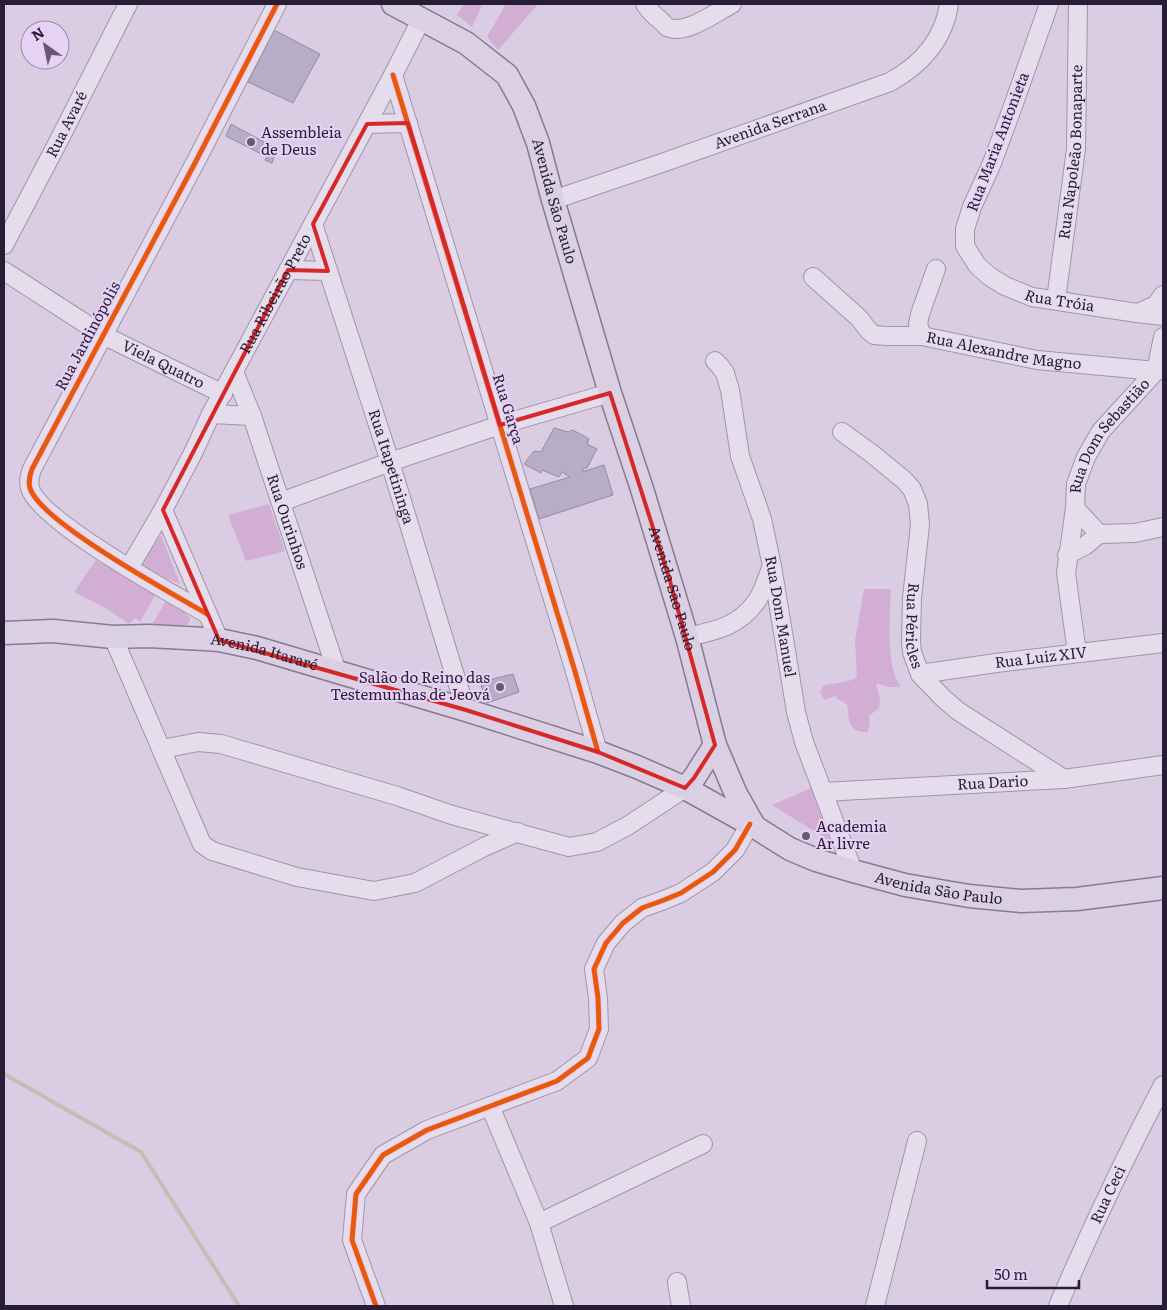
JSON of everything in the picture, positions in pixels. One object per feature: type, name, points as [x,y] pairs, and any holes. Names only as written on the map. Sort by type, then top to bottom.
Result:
[{"type":"main road","name":"Avenida São Paulo","points":[[393,4],[466,43],[507,75],[524,106],[538,143],[610,393],[642,489],[686,637],[715,745],[752,826],[790,849],[816,860],[905,884],[969,896],[1021,901],[1077,899],[1163,888]]},
{"type":"main road","name":"Avenida Itararé","points":[[6,629],[113,637],[148,636],[219,640],[257,648],[466,710],[637,766],[685,788],[752,826]]},
{"type":"main road","points":[[685,788],[694,778],[715,745]]},
{"type":"street","name":"Rua Avaré","points":[[4,243],[128,4]]},
{"type":"street","name":"Rua Jardinópolis","points":[[207,614],[129,568],[69,528],[39,503],[30,488],[29,480],[32,469],[278,4]]},
{"type":"street","points":[[645,4],[668,27],[685,28],[732,4]]},
{"type":"street","name":"Avenida Serrana","points":[[553,200],[890,82],[914,67],[930,48],[944,26],[949,4]]},
{"type":"street","name":"Rua Maria Antonieta","points":[[989,276],[977,265],[965,246],[965,229],[972,207],[992,163],[1014,106],[1049,4]]},
{"type":"street","name":"Rua Napoleão Bonaparte","points":[[1056,300],[1076,149],[1078,4]]},
{"type":"street","name":"Rua Ribeirão Preto","points":[[129,568],[163,510],[211,414],[394,74],[422,18]]},
{"type":"street","name":"Rua Garça","points":[[394,74],[598,752]]},
{"type":"street","points":[[367,124],[408,124]]},
{"type":"street","name":"Rua Itapetininga","points":[[313,224],[390,462],[466,710]]},
{"type":"street","name":"Rua Alexandre Magno","points":[[936,269],[920,314],[918,324],[922,336],[1037,360],[1160,368]]},
{"type":"street","points":[[288,270],[328,271]]},
{"type":"street","name":"Viela Quatro","points":[[4,271],[103,335],[223,394]]},
{"type":"street","name":"Rua Tróia","points":[[989,276],[1005,286],[1032,297],[1163,316]]},
{"type":"street","points":[[813,277],[860,318],[869,331],[874,334],[923,336]]},
{"type":"street","points":[[1137,313],[1156,305],[1163,295]]},
{"type":"street","points":[[1160,368],[1163,337]]},
{"type":"street","name":"Rua Dom Manuel","points":[[715,361],[722,368],[730,390],[740,456],[762,519],[772,566],[796,712],[804,742],[852,871]]},
{"type":"street","name":"Rua Dom Sebastião","points":[[1077,653],[1066,573],[1076,484],[1086,457],[1100,431],[1160,368]]},
{"type":"street","name":"Rua Ourinhos","points":[[234,372],[252,416],[337,672]]},
{"type":"street","points":[[281,502],[390,462],[500,425],[610,393]]},
{"type":"street","points":[[211,414],[252,416]]},
{"type":"street","name":"Rua Péricles","points":[[842,432],[904,480],[912,489],[918,504],[920,525],[912,598],[911,642],[912,652],[920,674],[958,711],[1064,779]]},
{"type":"street","points":[[1074,508],[1099,534]]},
{"type":"street","points":[[163,510],[219,640]]},
{"type":"street","points":[[1067,555],[1086,545],[1099,534],[1135,533],[1163,527]]},
{"type":"street","points":[[686,637],[728,626],[741,618],[756,602],[772,566]]},
{"type":"street","points":[[113,637],[202,844],[212,851],[297,877],[374,891],[415,883],[484,847],[518,832]]},
{"type":"street","name":"Rua Luiz XIV","points":[[920,674],[1163,643]]},
{"type":"street","points":[[162,749],[198,742],[221,744],[452,814],[569,847],[597,842],[629,825],[685,788]]},
{"type":"street","name":"Rua Dario","points":[[822,792],[1064,779],[1163,765]]},
{"type":"street","points":[[376,1306],[352,1240],[356,1194],[383,1155],[427,1130],[557,1081],[588,1058],[599,1029],[598,998],[594,968],[606,943],[623,922],[642,908],[681,893],[713,872],[735,850],[752,826]]},
{"type":"street","name":"Rua Ceci","points":[[1058,1306],[1138,1133],[1163,1085]]},
{"type":"street","points":[[490,1106],[539,1223],[564,1306]]},
{"type":"street","points":[[875,1306],[917,1141]]},
{"type":"street","points":[[539,1223],[703,1144]]},
{"type":"street","points":[[677,1282],[681,1306]]},
{"type":"highlighted area","points":[[408,123],[500,425],[610,393],[670,581],[715,745],[694,778],[685,788],[598,752],[466,710],[219,640],[163,510],[288,270],[328,271],[313,224],[367,124]]},
{"type":"shaded area","points":[[464,4],[483,4],[472,27],[457,15]]},
{"type":"shaded area","points":[[506,4],[538,4],[498,50],[487,37]]},
{"type":"shaded area","points":[[269,504],[285,551],[246,561],[228,515]]},
{"type":"shaded area","points":[[161,535],[180,584],[138,567]]},
{"type":"shaded area","points":[[96,560],[156,594],[140,622],[135,618],[129,624],[104,607],[74,592]]},
{"type":"shaded area","points":[[864,589],[891,589],[891,654],[896,678],[901,686],[891,687],[876,684],[880,699],[879,708],[869,716],[870,724],[867,732],[855,730],[852,727],[847,704],[835,696],[825,700],[820,693],[823,686],[849,681],[857,677],[855,640]]},
{"type":"shaded area","points":[[167,599],[190,618],[189,623],[179,629],[151,627]]},
{"type":"shaded area","points":[[811,788],[830,841],[772,805]]},
{"type":"building","points":[[274,30],[320,54],[293,103],[248,82]]},
{"type":"building","name":"Assembleia de Deus","points":[[231,124],[277,149],[272,163],[265,160],[267,157],[226,136]]},
{"type":"building","points":[[554,428],[568,432],[573,430],[589,439],[587,444],[597,449],[587,468],[584,468],[582,472],[604,465],[613,495],[539,519],[530,489],[570,477],[562,472],[559,477],[542,470],[541,473],[524,464],[534,451],[541,452]]},
{"type":"building","name":"Salão do Reino das Testemunhas de Jeová","points":[[513,674],[519,692],[487,703],[480,682]]},
{"type":"waterway","points":[[4,1074],[141,1152],[239,1306]]},
{"type":"cycle path","points":[[207,614],[109,556],[57,519],[39,502],[30,488],[29,480],[32,469],[195,163],[277,4]]},
{"type":"cycle path","points":[[393,75],[598,752]]},
{"type":"cycle path","points":[[376,1306],[352,1240],[356,1194],[383,1155],[427,1130],[557,1081],[588,1058],[599,1029],[598,998],[594,969],[606,943],[623,923],[642,908],[681,893],[713,872],[735,850],[750,824]]},
{"type":"place","name":"Assembleia de Deus","points":[[251,142]]},
{"type":"place","name":"Salão do Reino das Testemunhas de Jeová","points":[[500,687]]},
{"type":"place","name":"Academia Ar livre","points":[[806,836]]}]
